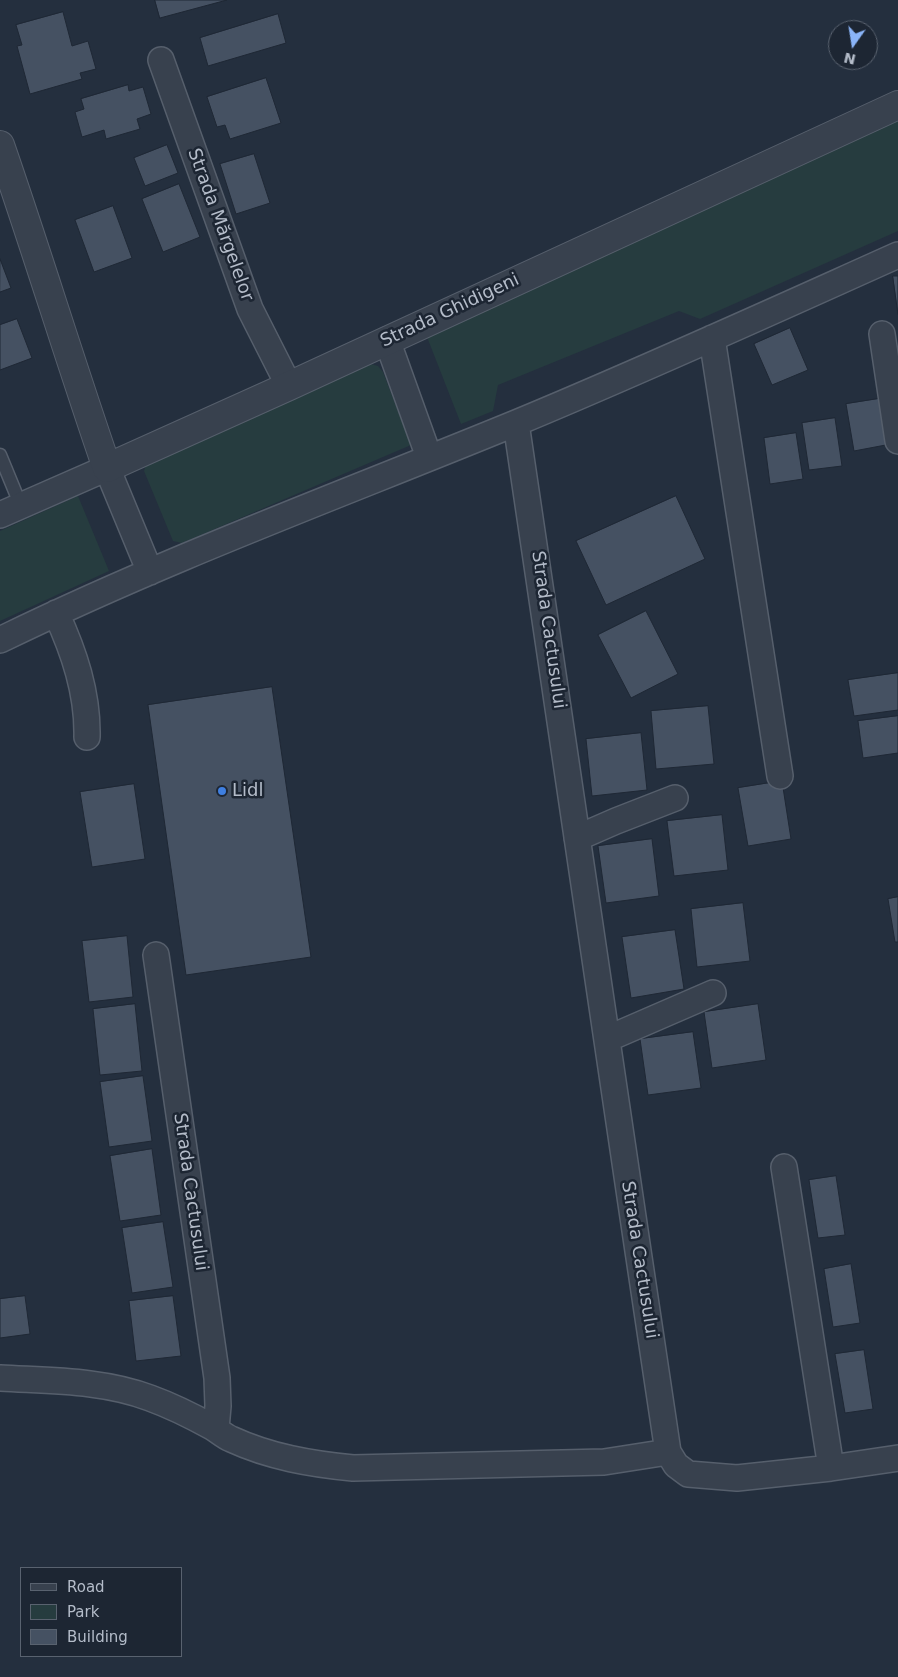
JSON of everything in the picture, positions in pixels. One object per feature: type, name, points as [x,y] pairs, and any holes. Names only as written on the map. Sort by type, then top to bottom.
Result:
[{"type":"street","name":"Strada Mărgelelor","points":[[161,60],[250,309],[289,386]]},
{"type":"street","name":"Strada Ghidigeni","points":[[10,510],[289,386],[898,104]]},
{"type":"street","points":[[0,145],[26,220],[77,382],[108,468],[150,572]]},
{"type":"street","points":[[0,640],[56,613],[258,526],[516,423],[898,255]]},
{"type":"street","points":[[882,334],[898,441]]},
{"type":"street","points":[[712,338],[780,776]]},
{"type":"street","points":[[387,340],[429,457]]},
{"type":"street","name":"Strada Cactusului","points":[[516,423],[555,672],[577,838],[668,1452]]},
{"type":"street","points":[[56,613],[70,641],[82,686],[88,715],[87,737]]},
{"type":"street","points":[[577,838],[675,798]]},
{"type":"street","name":"Strada Cactusului","points":[[156,955],[217,1378],[218,1406],[216,1430]]},
{"type":"street","points":[[607,1039],[713,993]]},
{"type":"street","points":[[784,1167],[831,1468]]},
{"type":"street","points":[[0,1378],[86,1383],[114,1388],[149,1397],[186,1413],[229,1438],[250,1447],[314,1464],[353,1468],[604,1462],[668,1452],[676,1465],[688,1474],[737,1478],[831,1468],[898,1458]]},
{"type":"lane","points":[[0,455],[10,510]]},
{"type":"green space","points":[[898,119],[898,231],[700,319],[679,311],[498,385],[493,411],[461,424],[427,337]]},
{"type":"green space","points":[[371,364],[378,366],[383,372],[411,445],[182,543],[173,541],[144,471],[150,461]]},
{"type":"green space","points":[[78,496],[109,571],[0,621],[0,531]]},
{"type":"building","points":[[155,0],[227,0],[160,18]]},
{"type":"building","points":[[63,12],[72,46],[88,41],[96,69],[80,73],[82,79],[30,94],[17,46],[22,45],[16,25]]},
{"type":"building","points":[[278,14],[286,43],[208,66],[200,38]]},
{"type":"building","points":[[266,78],[281,123],[230,139],[225,125],[217,127],[207,97]]},
{"type":"building","points":[[128,85],[129,91],[143,87],[151,114],[137,119],[140,129],[106,139],[104,130],[82,137],[75,112],[84,109],[81,99]]},
{"type":"building","points":[[167,145],[178,173],[145,186],[134,158]]},
{"type":"building","points":[[254,154],[270,203],[236,214],[220,164]]},
{"type":"building","points":[[179,184],[200,237],[163,252],[142,199]]},
{"type":"building","points":[[113,206],[132,258],[94,272],[75,220]]},
{"type":"building","points":[[0,259],[11,288],[0,292]]},
{"type":"building","points":[[893,276],[898,276],[898,314]]},
{"type":"building","points":[[17,319],[32,358],[0,370],[0,325]]},
{"type":"building","points":[[790,328],[808,370],[772,385],[754,344]]},
{"type":"building","points":[[884,398],[891,444],[854,451],[846,404]]},
{"type":"building","points":[[835,418],[842,466],[809,470],[802,423]]},
{"type":"building","points":[[796,433],[803,479],[770,484],[764,438]]},
{"type":"building","points":[[676,496],[705,559],[606,605],[576,541]]},
{"type":"building","points":[[646,611],[678,674],[631,698],[598,635]]},
{"type":"building","points":[[898,673],[898,710],[854,716],[848,680]]},
{"type":"building","points":[[272,687],[311,957],[186,975],[148,705]]},
{"type":"building","points":[[708,706],[714,764],[656,769],[651,711]]},
{"type":"building","points":[[898,716],[898,753],[863,758],[858,721]]},
{"type":"building","points":[[641,733],[647,790],[592,796],[586,739]]},
{"type":"building","points":[[782,781],[791,839],[748,846],[738,788]]},
{"type":"building","points":[[134,784],[145,859],[92,867],[80,792]]},
{"type":"building","points":[[722,815],[728,870],[674,876],[667,821]]},
{"type":"building","points":[[652,839],[659,896],[606,903],[598,846]]},
{"type":"building","points":[[898,897],[898,942],[895,942],[888,899]]},
{"type":"building","points":[[743,903],[750,961],[697,967],[691,909]]},
{"type":"building","points":[[675,930],[684,989],[631,998],[622,937]]},
{"type":"building","points":[[127,936],[133,997],[89,1002],[82,941]]},
{"type":"building","points":[[135,1004],[142,1071],[100,1075],[93,1009]]},
{"type":"building","points":[[758,1004],[766,1060],[712,1068],[704,1012]]},
{"type":"building","points":[[693,1032],[701,1088],[648,1095],[640,1039]]},
{"type":"building","points":[[143,1076],[152,1141],[109,1147],[100,1082]]},
{"type":"building","points":[[152,1149],[161,1215],[120,1221],[110,1156]]},
{"type":"building","points":[[836,1176],[845,1235],[818,1238],[809,1180]]},
{"type":"building","points":[[163,1222],[173,1287],[132,1293],[122,1228]]},
{"type":"building","points":[[851,1264],[860,1323],[833,1327],[824,1269]]},
{"type":"building","points":[[25,1296],[30,1334],[0,1338],[0,1299]]},
{"type":"building","points":[[173,1296],[181,1356],[136,1361],[129,1301]]},
{"type":"building","points":[[864,1350],[873,1409],[845,1413],[835,1354]]},
{"type":"place","name":"Lidl","points":[[222,791]]}]
